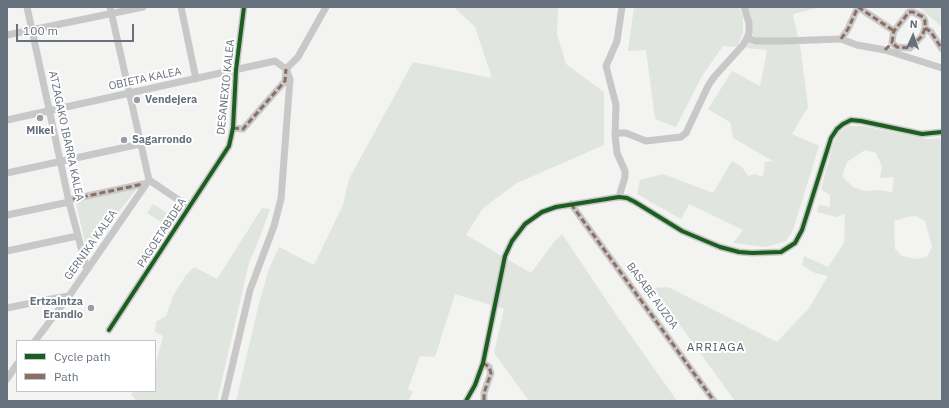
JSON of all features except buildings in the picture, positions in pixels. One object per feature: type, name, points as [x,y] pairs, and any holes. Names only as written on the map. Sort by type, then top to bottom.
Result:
[{"type":"street","name":"ATZAGAKO IBARRA KALEA","points":[[27,7],[60,161],[71,200],[77,236],[86,270]]},
{"type":"street","points":[[7,35],[111,10],[143,7]]},
{"type":"street","points":[[181,7],[196,79]]},
{"type":"street","name":"DESANEXIO KALEA","points":[[229,146],[233,128],[236,70],[244,7]]},
{"type":"street","points":[[233,128],[243,129],[285,80],[286,69],[298,57],[326,7]]},
{"type":"street","points":[[619,197],[625,172],[617,153],[615,135],[616,105],[606,66],[617,41],[622,7]]},
{"type":"street","points":[[615,135],[619,133],[626,133],[646,141],[681,137],[686,133],[708,86],[714,77],[743,45],[747,38],[749,33],[749,23],[744,7]]},
{"type":"street","points":[[894,31],[858,7],[848,29],[841,39],[857,45],[885,50],[942,68]]},
{"type":"street","points":[[111,10],[130,93],[146,182]]},
{"type":"street","points":[[885,50],[892,44],[894,31],[908,12],[919,14],[923,17],[925,21],[925,28],[922,36],[910,48],[897,47],[892,44]]},
{"type":"street","points":[[925,28],[931,32],[942,49]]},
{"type":"street","points":[[747,38],[756,41],[840,39]]},
{"type":"street","name":"OBIETA KALEA","points":[[7,120],[275,61],[286,69]]},
{"type":"street","points":[[224,401],[250,290],[274,226],[281,199],[290,80],[286,69]]},
{"type":"street","points":[[466,401],[475,385],[483,363],[505,256],[512,241],[525,224],[542,212],[571,204],[619,197],[627,198],[682,231],[720,247],[739,252],[781,252],[795,243],[802,230],[830,138],[843,124],[851,120],[922,134],[942,132]]},
{"type":"street","points":[[7,173],[140,144]]},
{"type":"street","name":"PAGOETABIDEA","points":[[109,330],[229,146]]},
{"type":"street","points":[[7,215],[146,182],[189,206]]},
{"type":"street","name":"GERNIKA KALEA","points":[[36,340],[69,296],[146,182]]},
{"type":"street","name":"BASABE AUZOA","points":[[571,204],[714,401]]},
{"type":"street","points":[[7,251],[77,236]]},
{"type":"street","points":[[7,308],[69,296]]},
{"type":"street","points":[[483,363],[489,367],[490,373],[484,398]]},
{"type":"street","points":[[7,379],[16,366]]},
{"type":"shaded area","points":[[454,7],[558,7],[557,34],[566,64],[604,92],[604,145],[517,183],[483,208],[466,235],[531,273],[554,242],[562,234],[677,401],[529,401],[494,353],[504,309],[455,294],[435,357],[420,356],[408,389],[413,392],[408,401],[236,401],[259,303],[269,269],[279,247],[314,265],[343,205],[349,179],[413,62],[492,78],[475,27]]},
{"type":"shaded area","points":[[634,7],[739,7],[743,17],[743,33],[737,47],[723,46],[702,76],[676,127],[655,119],[646,50],[628,51]]},
{"type":"shaded area","points":[[747,7],[821,7],[793,14],[801,52],[808,107],[792,134],[819,146],[793,230],[786,241],[766,247],[733,243],[743,230],[689,204],[681,219],[637,194],[640,180],[663,174],[713,193],[732,161],[742,167],[748,176],[755,174],[763,177],[765,162],[773,161],[733,138],[730,122],[708,109],[732,71],[760,86],[767,50],[746,48],[753,35]]},
{"type":"shaded area","points":[[919,7],[942,7],[942,27]]},
{"type":"shaded area","points":[[848,126],[862,126],[928,139],[940,138],[942,149],[942,401],[735,401],[653,288],[668,287],[777,342],[809,308],[828,276],[815,273],[802,265],[804,256],[828,267],[844,243],[845,214],[836,217],[817,212],[819,205],[830,207],[830,195],[821,189],[833,145],[838,134]],"holes":[[[865,150],[876,153],[882,167],[880,178],[894,177],[892,192],[879,190],[865,191],[853,187],[842,176],[847,162]],[[916,216],[925,221],[932,247],[927,257],[915,259],[902,256],[895,249],[894,221]]]},
{"type":"shaded area","points":[[140,185],[87,251],[75,199]]},
{"type":"shaded area","points":[[153,204],[167,213],[161,222],[147,213]]},
{"type":"shaded area","points":[[262,208],[270,209],[249,263],[217,401],[137,401],[131,395],[133,392],[156,392],[156,363],[163,336],[155,332],[156,322],[166,316],[173,296],[186,275],[194,267],[217,279]]},
{"type":"marked path","points":[[858,7],[894,31]]},
{"type":"marked path","points":[[841,39],[848,29],[858,7]]},
{"type":"marked path","points":[[909,12],[913,12],[923,17],[925,21],[925,28],[922,36],[910,48],[897,47],[892,43],[894,31],[909,12]]},
{"type":"marked path","points":[[925,28],[931,32],[942,49]]},
{"type":"marked path","points":[[885,50],[892,43]]},
{"type":"marked path","points":[[233,128],[243,129],[285,81],[286,69]]},
{"type":"marked path","points":[[73,199],[143,184]]},
{"type":"marked path","points":[[571,204],[714,401]]},
{"type":"marked path","points":[[483,363],[489,367],[491,373],[484,393],[484,401]]},
{"type":"cycle path","points":[[109,330],[229,146],[233,128],[236,70],[244,7]]},
{"type":"cycle path","points":[[466,401],[475,385],[483,363],[505,256],[512,241],[525,224],[542,212],[556,207],[619,197],[627,198],[682,231],[720,247],[739,252],[781,252],[795,243],[802,230],[831,138],[837,129],[843,124],[851,120],[922,134],[942,132]]},
{"type":"place","name":"Vendejera","points":[[137,100]]},
{"type":"place","name":"Mikel","points":[[40,118]]},
{"type":"place","name":"Sagarrondo","points":[[124,140]]},
{"type":"place","name":"Ertzaintza Erandio","points":[[91,308]]},
{"type":"district","name":"ARRIAGA","points":[[716,348]]}]
